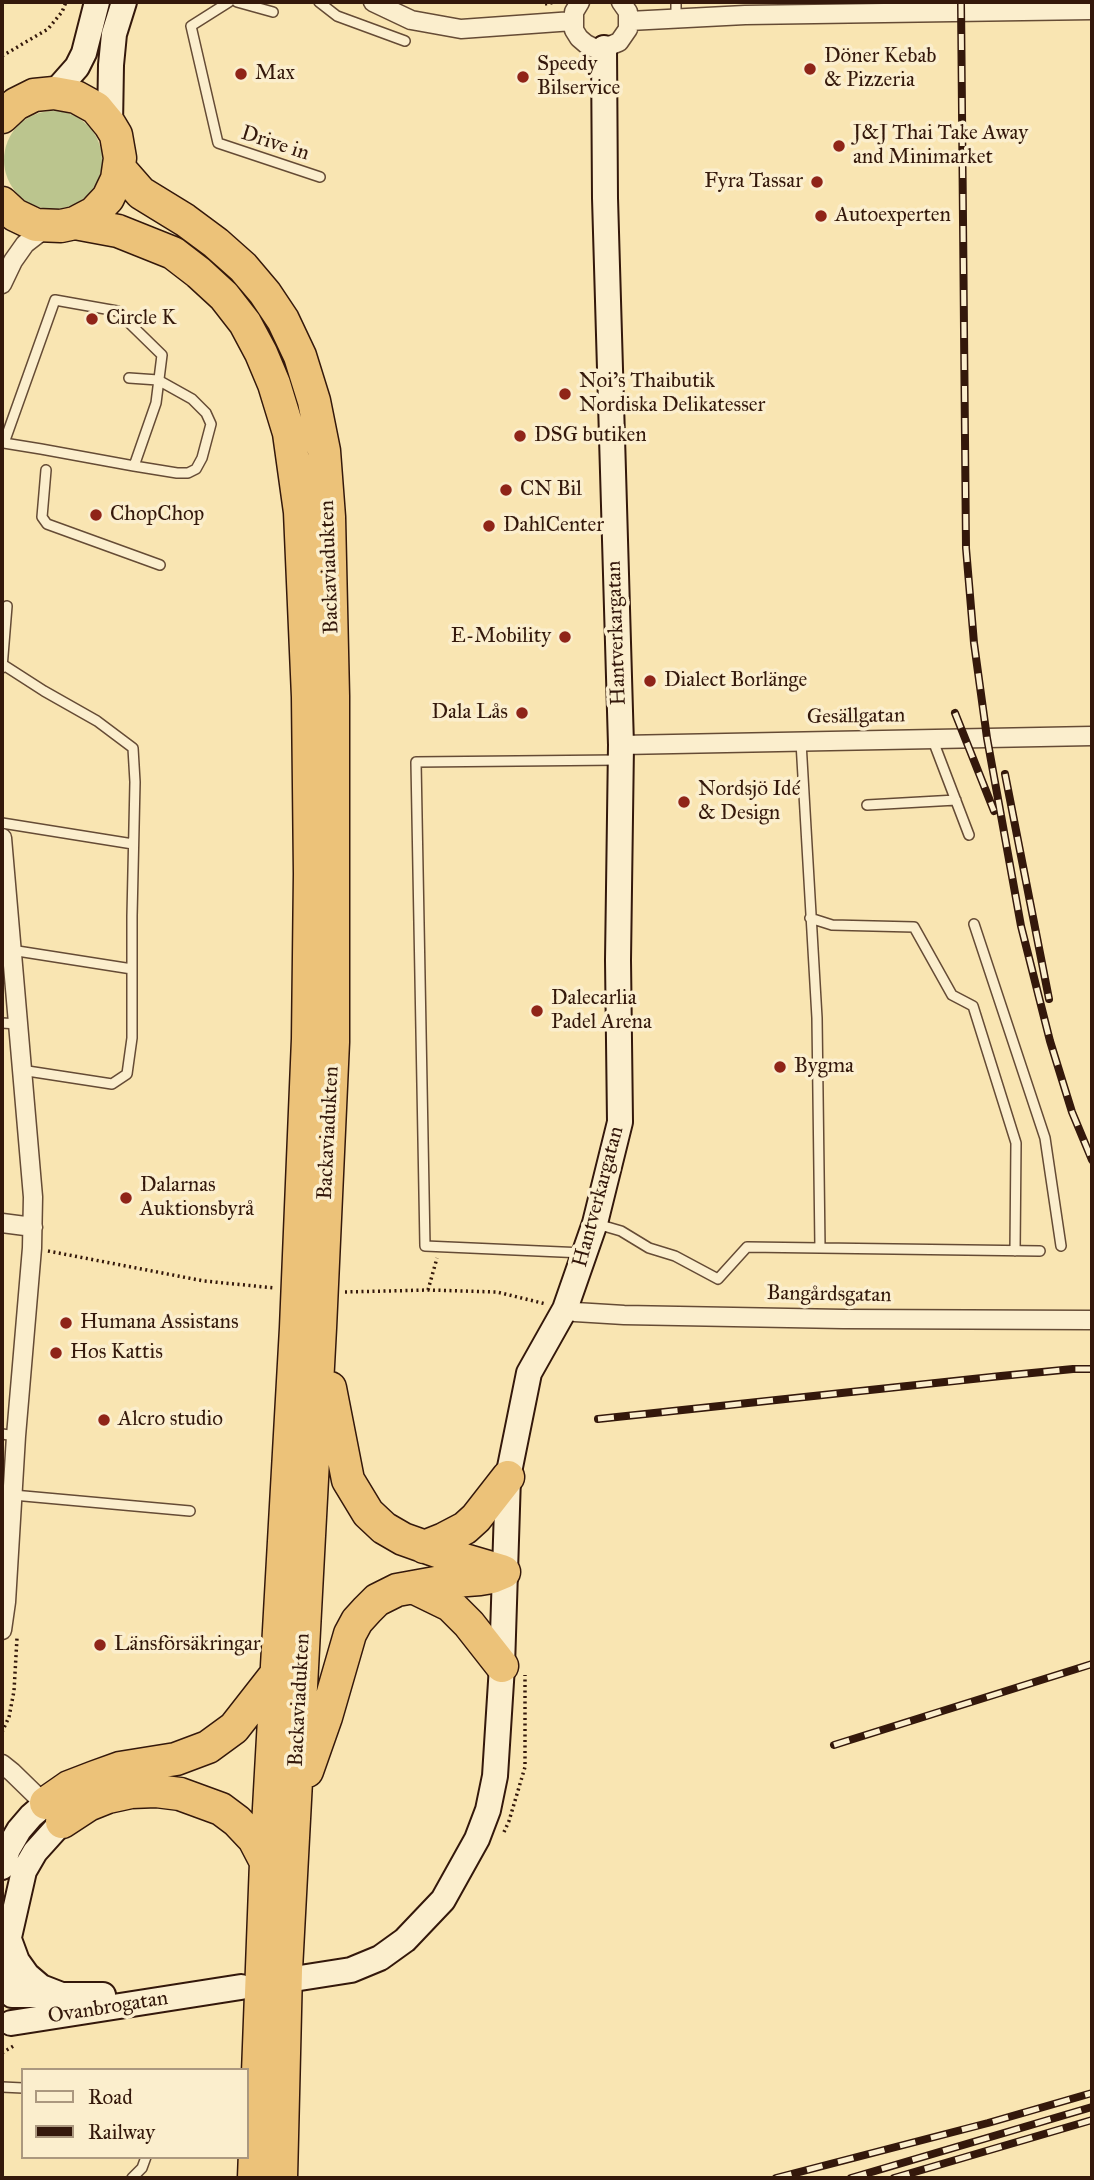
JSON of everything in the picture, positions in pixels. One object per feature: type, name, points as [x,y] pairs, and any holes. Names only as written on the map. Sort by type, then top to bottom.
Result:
[{"type":"highway","points":[[6,109],[34,95],[54,93],[76,97],[86,102],[104,116],[110,125],[119,146],[120,169],[113,189],[94,213],[61,225]]},
{"type":"highway","name":"Backaviadukten","points":[[120,169],[141,193],[185,220],[243,267],[283,320],[300,356],[314,401],[324,451],[329,517],[334,877],[333,1042],[295,1806],[272,2178]]},
{"type":"highway","name":"Backaviadukten","points":[[2,203],[25,221],[118,230],[173,253],[200,273],[224,296],[245,324],[261,353],[289,433],[297,475],[308,698],[308,1039],[296,1328],[266,1862],[272,2178]]},
{"type":"highway","points":[[320,1328],[348,1480],[368,1513],[384,1528],[403,1539],[504,1572]]},
{"type":"highway","points":[[424,1547],[465,1528],[508,1477]]},
{"type":"highway","points":[[295,1806],[326,1717],[350,1634],[357,1621],[377,1601],[397,1590],[492,1577],[504,1572]]},
{"type":"highway","points":[[413,1587],[450,1605],[513,1668]]},
{"type":"highway","points":[[54,1813],[69,1787],[120,1768],[176,1759],[208,1747],[234,1728],[277,1673]]},
{"type":"highway","points":[[54,1813],[131,1792],[180,1794],[221,1809],[237,1821],[254,1839],[266,1862]]},
{"type":"street","points":[[54,93],[69,78],[80,60],[97,2]]},
{"type":"street","points":[[110,125],[114,34],[124,2]]},
{"type":"street","points":[[373,2],[411,20],[461,29],[573,21]]},
{"type":"street","points":[[580,2],[574,12],[574,30],[579,38],[594,48],[604,48],[619,42],[628,29],[628,12],[621,2]]},
{"type":"street","points":[[629,21],[676,10],[1092,10]]},
{"type":"street","name":"Hantverkargatan","points":[[300,1978],[351,1970],[380,1958],[405,1940],[428,1917],[448,1891],[477,1839],[488,1810],[513,1668],[504,1572],[508,1477],[529,1373],[565,1309],[586,1253],[621,1122],[618,960],[620,752],[605,198],[604,48]]},
{"type":"street","points":[[2,284],[13,261],[26,244],[61,225]]},
{"type":"street","name":"Gesällgatan","points":[[620,752],[801,741],[1092,736]]},
{"type":"street","points":[[2,838],[11,950],[10,1024],[21,1070],[33,1196],[32,1248],[9,1435],[13,1495],[3,1627]]},
{"type":"street","points":[[2,1223],[33,1227]]},
{"type":"street","name":"Bangårdsgatan","points":[[565,1309],[624,1315],[1092,1320]]},
{"type":"street","points":[[2,1764],[54,1813]]},
{"type":"street","points":[[2,1867],[8,1849],[31,1816],[54,1813]]},
{"type":"street","points":[[6,2027],[15,2009],[7,1990],[9,1937],[24,1871],[54,1813]]},
{"type":"street","points":[[9,1937],[18,1961],[27,1975],[41,1987],[63,1996]]},
{"type":"street","name":"Ovanbrogatan","points":[[6,2027],[241,1987]]},
{"type":"street","name":"Ovanbrogatan","points":[[7,1990],[63,1996],[205,1992]]},
{"type":"lane","name":"Drive in","points":[[229,2],[191,26],[218,143],[320,177]]},
{"type":"lane","points":[[237,2],[273,12]]},
{"type":"lane","points":[[318,2],[337,16],[405,41]]},
{"type":"lane","points":[[129,378],[158,380],[192,399],[206,413],[211,424],[202,458],[196,469],[188,473],[177,473],[134,466],[3,442],[55,300],[117,311],[162,355],[158,380],[156,403],[134,466]]},
{"type":"lane","points":[[46,470],[42,517],[47,524],[160,565]]},
{"type":"lane","points":[[2,670],[7,606]]},
{"type":"lane","points":[[2,664],[97,721],[133,748],[135,782],[132,1038],[127,1074],[112,1084],[21,1070]]},
{"type":"lane","points":[[932,738],[969,835]]},
{"type":"lane","points":[[801,741],[817,1018],[820,1248]]},
{"type":"lane","points":[[586,1253],[425,1246],[416,762],[620,752]]},
{"type":"lane","points":[[867,805],[956,800]]},
{"type":"lane","points":[[2,823],[133,844]]},
{"type":"lane","points":[[810,918],[832,925],[914,927],[952,995],[973,1006],[1016,1143],[1015,1251]]},
{"type":"lane","points":[[974,924],[1045,1138],[1061,1247]]},
{"type":"lane","points":[[11,950],[132,969]]},
{"type":"lane","points":[[595,1223],[621,1231],[649,1248],[674,1256],[718,1279],[747,1247],[1040,1251]]},
{"type":"lane","points":[[13,1495],[190,1511]]},
{"type":"lane","points":[[2,2074],[3,2086],[21,2088]]},
{"type":"lane","points":[[132,2178],[142,2168],[145,2159]]},
{"type":"path","points":[[2,57],[48,29],[62,12],[66,2]]},
{"type":"path","points":[[428,1290],[441,1246]]},
{"type":"path","points":[[32,1248],[204,1281],[284,1289]]},
{"type":"path","points":[[339,1292],[497,1292],[565,1309]]},
{"type":"path","points":[[2,1732],[9,1717],[14,1691],[18,1628],[3,1627]]},
{"type":"path","points":[[503,1833],[525,1766],[513,1668]]},
{"type":"green space","points":[[53,111],[72,115],[87,126],[98,141],[102,160],[98,179],[87,194],[72,205],[53,209],[34,205],[19,194],[8,179],[4,160],[8,141],[19,126],[34,115]]},
{"type":"railway","points":[[961,2],[966,548],[974,643],[987,738],[1021,926],[1050,1041],[1072,1112],[1092,1160]]},
{"type":"railway","points":[[955,713],[994,811]]},
{"type":"railway","points":[[1005,774],[1049,999]]},
{"type":"railway","points":[[598,1419],[1001,1376],[1092,1369]]},
{"type":"railway","points":[[834,1745],[1092,1664]]},
{"type":"railway","points":[[776,2178],[1092,2093]]},
{"type":"railway","points":[[851,2178],[1092,2107]]},
{"type":"railway","points":[[894,2178],[1092,2120]]},
{"type":"place","name":"Döner Kebab & Pizzeria","points":[[810,69]]},
{"type":"place","name":"Max","points":[[241,74]]},
{"type":"place","name":"Speedy Bilservice","points":[[523,77]]},
{"type":"place","name":"J&J Thai Take Away and Minimarket","points":[[839,146]]},
{"type":"place","name":"Fyra Tassar","points":[[817,182]]},
{"type":"place","name":"Autoexperten","points":[[821,216]]},
{"type":"place","name":"Circle K","points":[[92,319]]},
{"type":"place","name":"Noi's Thaibutik Nordiska Delikatesser","points":[[565,394]]},
{"type":"place","name":"DSG butiken","points":[[520,436]]},
{"type":"place","name":"CN Bil","points":[[506,490]]},
{"type":"place","name":"ChopChop","points":[[96,515]]},
{"type":"place","name":"DahlCenter","points":[[489,526]]},
{"type":"place","name":"E-Mobility","points":[[565,637]]},
{"type":"place","name":"Dialect Borlänge","points":[[650,681]]},
{"type":"place","name":"Dala Lås","points":[[522,713]]},
{"type":"place","name":"Nordsjö Idé & Design","points":[[684,802]]},
{"type":"place","name":"Dalecarlia Padel Arena","points":[[537,1011]]},
{"type":"place","name":"Bygma","points":[[780,1067]]},
{"type":"place","name":"Dalarnas Auktionsbyrå","points":[[126,1198]]},
{"type":"place","name":"Humana Assistans","points":[[66,1323]]},
{"type":"place","name":"Hos Kattis","points":[[56,1353]]},
{"type":"place","name":"Alcro studio","points":[[104,1420]]},
{"type":"place","name":"Länsförsäkringar","points":[[100,1645]]}]
